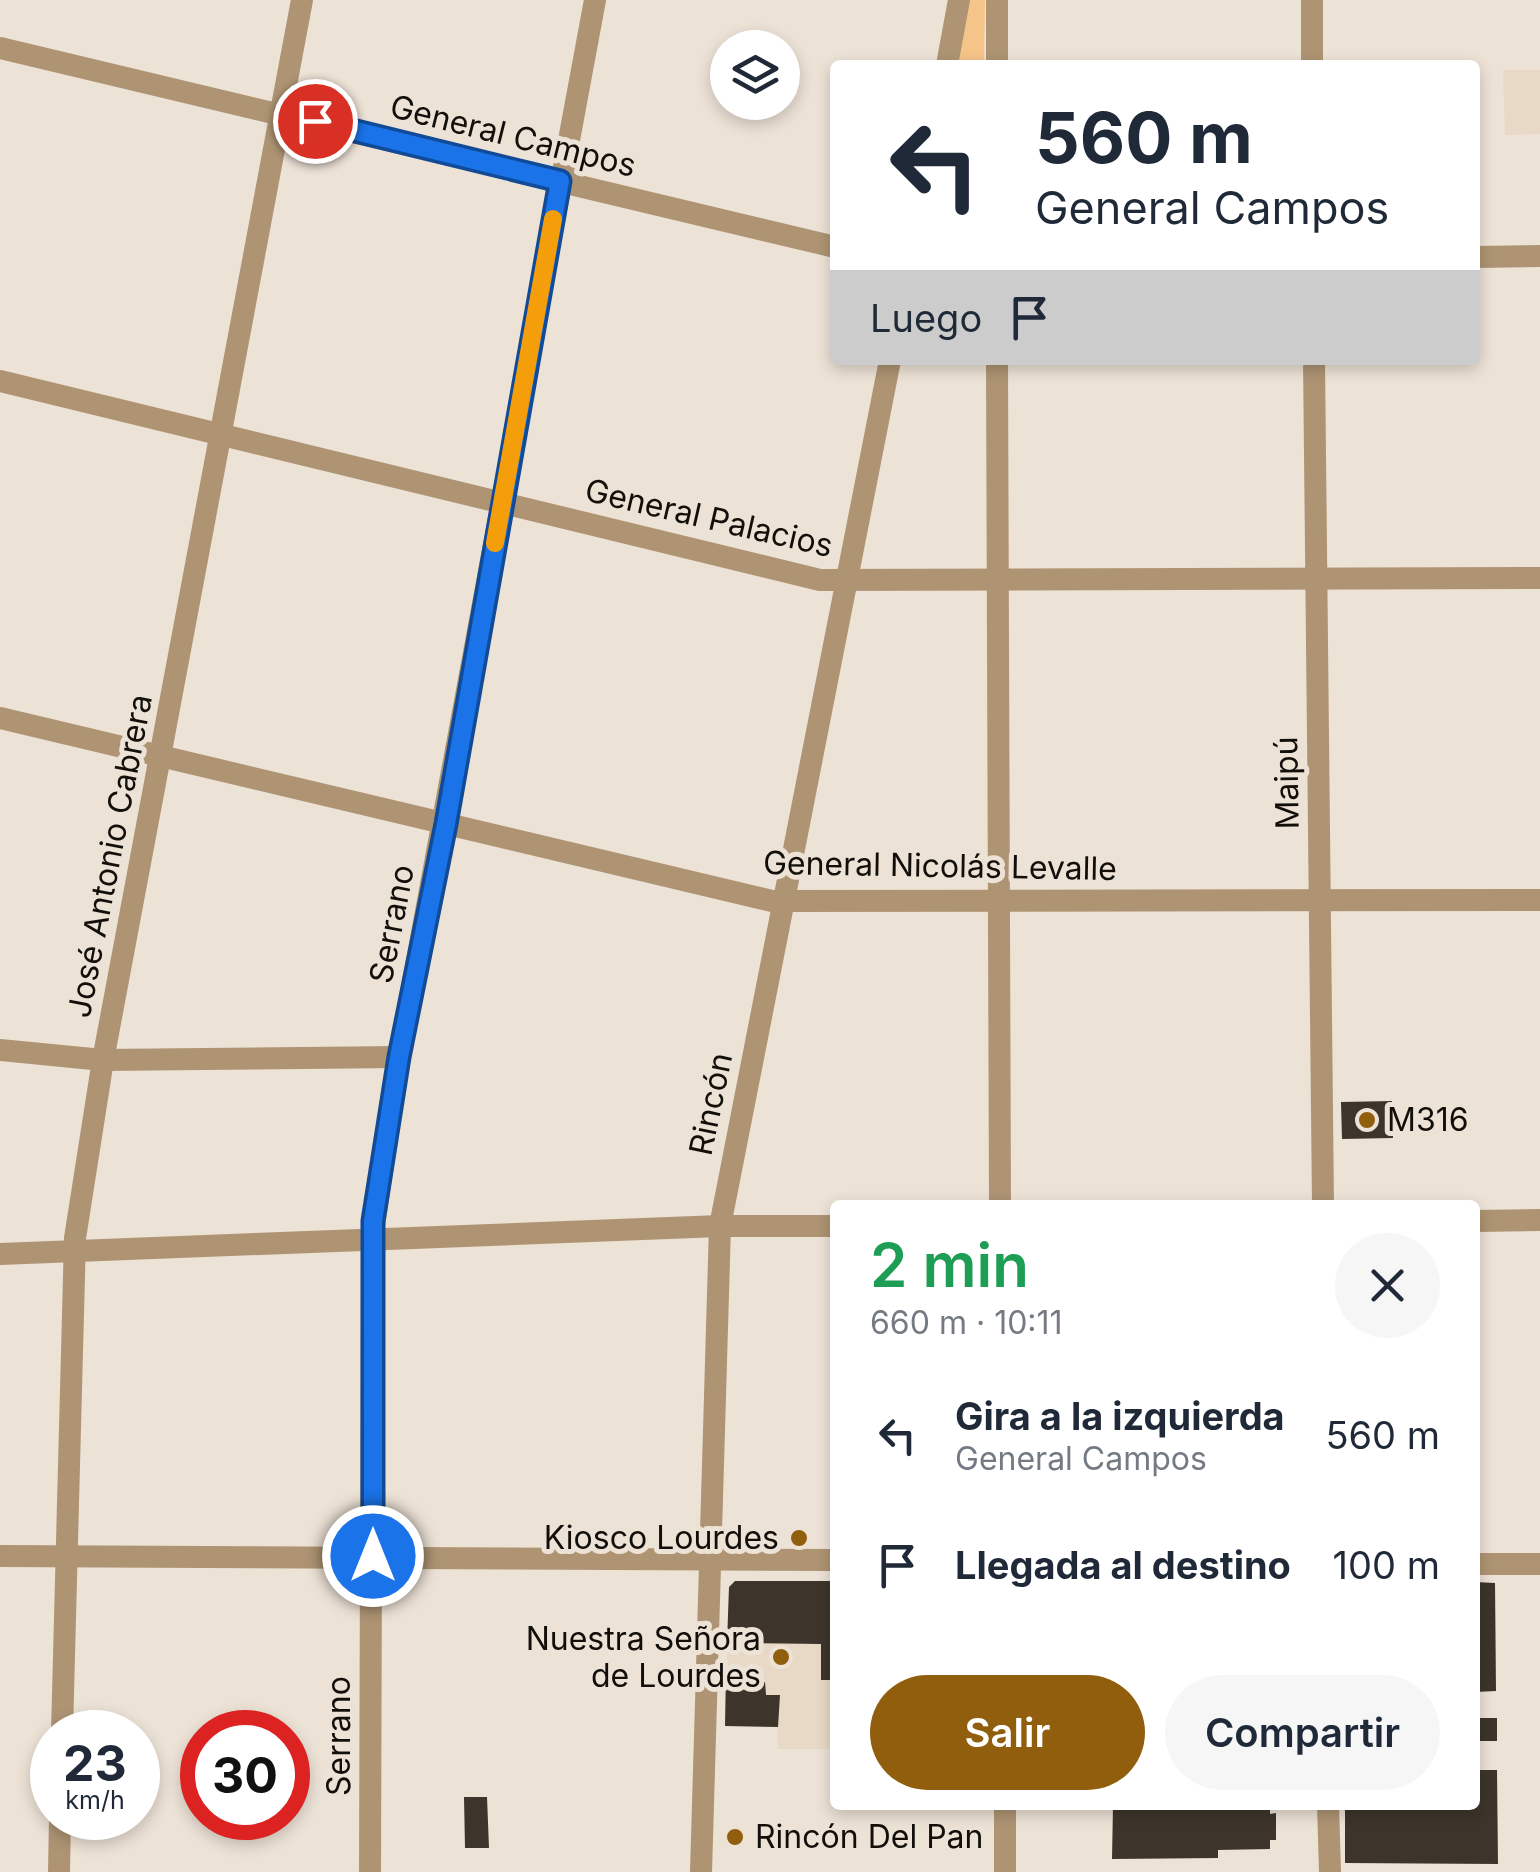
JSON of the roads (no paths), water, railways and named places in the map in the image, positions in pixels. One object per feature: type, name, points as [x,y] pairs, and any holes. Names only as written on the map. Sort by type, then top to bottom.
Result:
[{"type":"street","name":"José Antonio Cabrera","points":[[62,1710],[74,1251],[103,1060],[163,757],[302,0]]},
{"type":"street","name":"Serrano","points":[[370,1872],[372,1239],[399,1057],[446,824],[595,0]]},
{"type":"street","points":[[947,60],[959,0]]},
{"type":"street","points":[[997,0],[997,60]]},
{"type":"street","points":[[1312,0],[1312,60]]},
{"type":"street","name":"General Campos","points":[[0,48],[830,246]]},
{"type":"street","points":[[1480,257],[1540,256]]},
{"type":"street","name":"Rincón","points":[[701,1872],[720,1226],[889,365]]},
{"type":"street","points":[[997,365],[1000,1200]]},
{"type":"street","name":"Maipú","points":[[1314,365],[1323,1200]]},
{"type":"street","name":"General Palacios","points":[[0,382],[820,580],[1540,578]]},
{"type":"street","name":"General Nicolás Levalle","points":[[0,718],[786,902],[1540,900]]},
{"type":"street","points":[[0,1050],[103,1060],[399,1057]]},
{"type":"street","points":[[1480,1220],[1540,1220]]},
{"type":"street","points":[[0,1254],[720,1226],[830,1226]]},
{"type":"street","points":[[0,1556],[830,1560]]},
{"type":"street","points":[[1480,1564],[1540,1564]]},
{"type":"street","points":[[1005,1810],[1005,1872]]},
{"type":"street","points":[[1328,1810],[1330,1872]]},
{"type":"street","points":[[59,1872],[60,1840]]},
{"type":"place","name":"M316","points":[[1367,1120]]},
{"type":"place","name":"Kiosco Lourdes","points":[[799,1538]]},
{"type":"place","name":"Nuestra Señora de Lourdes","points":[[781,1657]]},
{"type":"place","name":"Rincón Del Pan","points":[[735,1837]]}]
